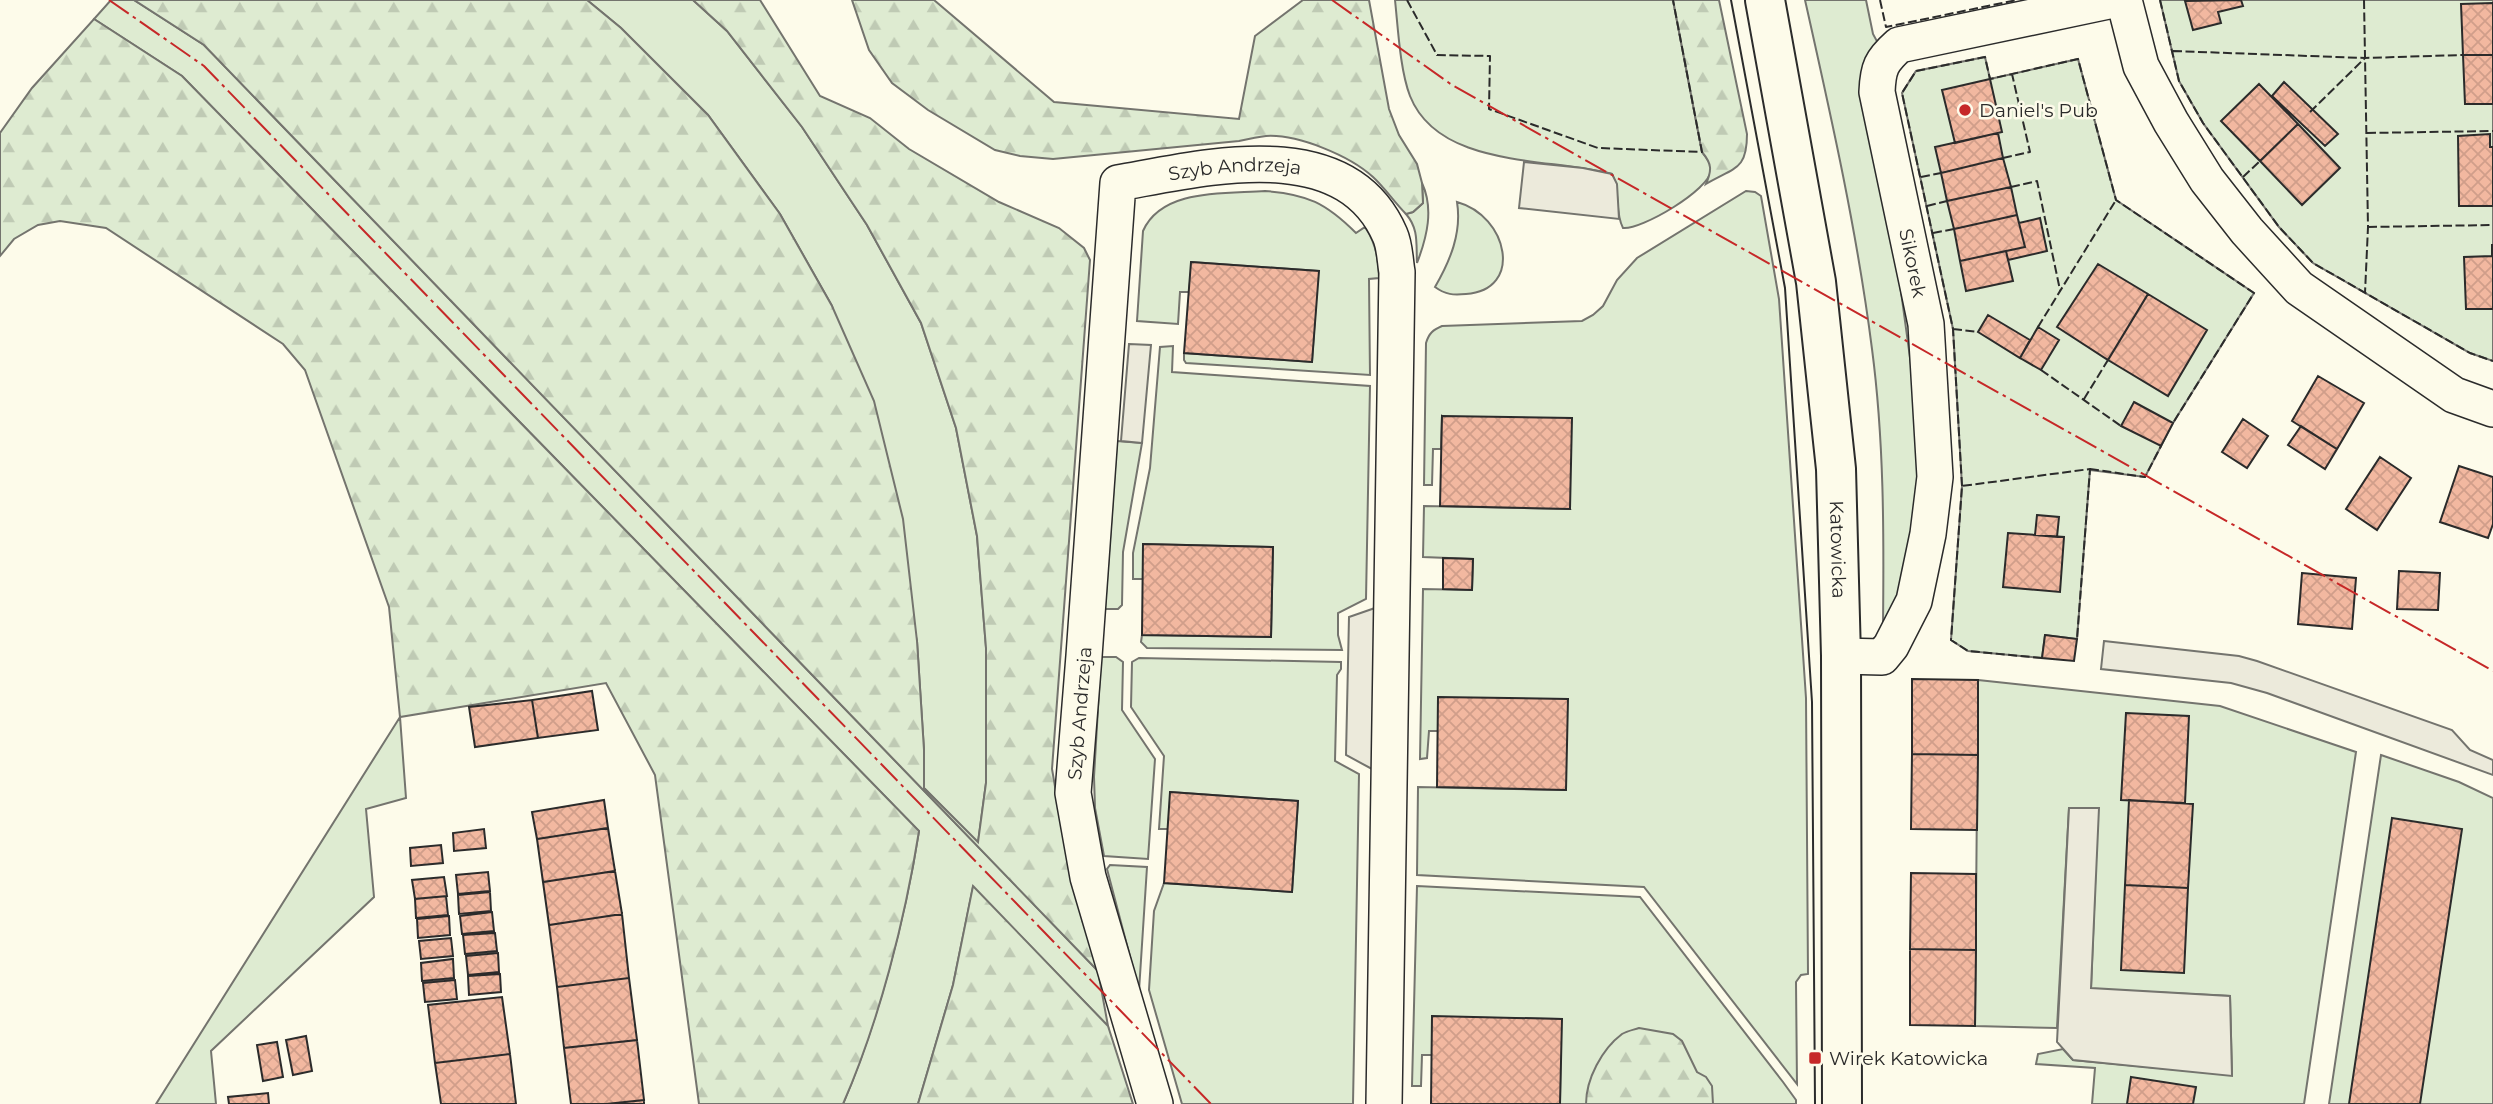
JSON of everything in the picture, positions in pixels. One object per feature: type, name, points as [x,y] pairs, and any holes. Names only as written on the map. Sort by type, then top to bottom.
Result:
[{"type":"street","name":"Katowicka","points":[[1765,0],[1814,269],[1836,469],[1842,656],[1842,1104]]},
{"type":"street","name":"Sikorek","points":[[1842,656],[1882,657],[1904,624],[1914,601],[1926,547],[1935,477],[1926,324],[1877,92],[1878,74],[1885,58],[1899,45],[2113,0]]},
{"type":"street","points":[[2124,0],[2141,66],[2171,122],[2207,180],[2299,288],[2454,395],[2493,409]]},
{"type":"street","name":"Szyb Andrzeja","points":[[1155,1104],[1088,877],[1073,793],[1118,183],[1196,169],[1272,164],[1291,164],[1337,178],[1361,194],[1378,213],[1392,238],[1397,272],[1384,1104]]},
{"type":"green space","points":[[111,0],[134,0],[204,45],[1098,971],[1108,1026],[973,887],[953,985],[918,1104],[843,1104],[868,1039],[889,970],[919,831],[182,76],[94,19]]},
{"type":"green space","points":[[134,0],[587,0],[621,28],[708,115],[780,214],[832,306],[874,401],[903,519],[917,641],[924,788],[978,842],[986,783],[986,648],[977,536],[956,428],[921,323],[867,225],[802,127],[727,31],[693,0],[760,0],[820,96],[870,118],[909,149],[999,202],[1059,228],[1084,248],[1090,260],[1052,769],[1098,971],[204,45]]},
{"type":"green space","points":[[587,0],[693,0],[727,31],[802,127],[867,225],[921,323],[956,428],[977,536],[986,648],[986,783],[978,843],[924,788],[917,641],[832,306],[780,214],[708,115],[621,28]]},
{"type":"green space","points":[[852,0],[934,0],[1054,102],[1239,119],[1255,36],[1303,0],[1369,0],[1389,109],[1399,135],[1417,164],[1423,203],[1413,212],[1406,214],[1373,177],[1351,161],[1323,148],[1279,136],[1053,159],[995,150],[928,110],[892,83],[869,50]]},
{"type":"green space","points":[[1395,0],[1673,0],[1702,152],[1711,167],[1708,178],[1687,198],[1658,216],[1623,228],[1612,174],[1499,156],[1445,137],[1424,120],[1410,96],[1402,62]]},
{"type":"green space","points":[[1673,0],[1719,0],[1747,134],[1742,161],[1732,170],[1706,184],[1710,167],[1702,152]]},
{"type":"green space","points":[[1805,0],[1866,0],[1873,34],[1879,45],[1896,255],[1914,387],[1920,498],[1908,574],[1883,625],[1881,452],[1872,349],[1851,217]]},
{"type":"green space","points":[[2160,0],[2493,0],[2493,361],[2470,353],[2313,263],[2279,227],[2203,123],[2179,81]]},
{"type":"green space","points":[[94,19],[182,76],[919,831],[889,970],[868,1039],[843,1104],[699,1104],[655,775],[606,683],[400,717],[389,607],[305,370],[283,344],[106,228],[60,221],[38,225],[14,239],[0,256],[0,133],[32,88]]},
{"type":"green space","points":[[1985,57],[1990,79],[2078,59],[2116,200],[2254,293],[2173,423],[2145,477],[2090,470],[2077,639],[2045,635],[2042,658],[1968,651],[1951,640],[1962,486],[1953,329],[1902,93],[1916,71]]},
{"type":"green space","points":[[1422,183],[1428,203],[1428,223],[1417,263],[1415,231],[1406,214],[1413,212],[1423,203]]},
{"type":"green space","points":[[1265,191],[1293,195],[1315,202],[1335,214],[1356,233],[1365,227],[1369,233],[1376,251],[1379,278],[1369,279],[1370,375],[1186,363],[1184,360],[1184,353],[1312,362],[1318,271],[1192,262],[1189,292],[1180,292],[1178,324],[1137,321],[1143,231],[1152,217],[1165,207],[1196,196]]},
{"type":"green space","points":[[1746,191],[1761,196],[1779,299],[1806,698],[1808,974],[1801,975],[1796,982],[1797,1084],[1644,887],[1417,875],[1418,787],[1565,790],[1438,731],[1429,731],[1427,758],[1420,759],[1423,589],[1472,590],[1473,559],[1423,557],[1424,506],[1569,509],[1442,416],[1441,449],[1433,449],[1432,485],[1424,485],[1426,343],[1434,331],[1442,326],[1582,321],[1603,306],[1617,280],[1637,258]]},
{"type":"green space","points":[[1457,202],[1474,210],[1488,222],[1498,236],[1502,252],[1502,267],[1496,280],[1484,289],[1466,294],[1446,293],[1435,287],[1454,246],[1458,225]]},
{"type":"green space","points":[[1173,346],[1172,372],[1370,386],[1366,599],[1338,613],[1338,635],[1342,650],[1147,648],[1141,642],[1142,635],[1271,637],[1273,547],[1144,544],[1143,579],[1133,579],[1133,553],[1150,468],[1160,347]]},
{"type":"green space","points":[[1117,441],[1142,443],[1123,552],[1122,605],[1118,609],[1105,609]]},
{"type":"green space","points":[[1101,657],[1116,657],[1123,662],[1122,710],[1155,759],[1148,859],[1104,856],[1095,808],[1094,777]]},
{"type":"green space","points":[[1139,658],[1341,662],[1337,675],[1335,761],[1359,774],[1353,1104],[1182,1104],[1149,990],[1154,911],[1164,883],[1292,892],[1298,801],[1171,792],[1168,829],[1159,829],[1164,756],[1131,707],[1132,662]]},
{"type":"green space","points":[[1978,680],[2220,706],[2356,752],[2304,1104],[2092,1104],[2095,1068],[2036,1064],[2038,1054],[2063,1049],[2073,1060],[2232,1075],[2230,996],[2091,989],[2098,808],[2069,808],[2057,1028],[1975,1026]]},
{"type":"green space","points":[[400,717],[406,798],[366,809],[374,897],[211,1051],[216,1104],[156,1104]]},
{"type":"green space","points":[[2381,755],[2459,782],[2493,798],[2493,1104],[2329,1104]]},
{"type":"green space","points":[[1110,865],[1147,867],[1139,991],[1107,869]]},
{"type":"green space","points":[[973,886],[1108,1026],[1133,1104],[918,1104],[953,985]]},
{"type":"green space","points":[[1417,886],[1640,897],[1783,1082],[1796,1104],[1560,1104],[1561,1019],[1433,1017],[1432,1055],[1422,1055],[1421,1086],[1412,1086]]},
{"type":"green space","points":[[1639,1028],[1673,1034],[1682,1041],[1697,1072],[1706,1077],[1712,1086],[1713,1104],[1586,1104],[1592,1075],[1602,1056],[1622,1034]]},
{"type":"shaded area","points":[[1524,162],[1612,174],[1617,184],[1619,219],[1519,208]]},
{"type":"shaded area","points":[[1129,344],[1151,345],[1142,443],[1121,441]]},
{"type":"shaded area","points":[[1375,608],[1372,769],[1346,755],[1349,617]]},
{"type":"shaded area","points":[[2104,641],[2239,656],[2257,661],[2452,730],[2470,750],[2493,760],[2493,775],[2267,693],[2231,683],[2101,669]]},
{"type":"shaded area","points":[[2069,808],[2099,808],[2091,988],[2230,996],[2232,1076],[2073,1060],[2057,1042]]},
{"type":"building","points":[[2241,0],[2243,6],[2218,12],[2221,23],[2193,30],[2185,1]]},
{"type":"building","points":[[2493,3],[2493,55],[2463,55],[2461,4]]},
{"type":"building","points":[[2463,55],[2493,55],[2493,104],[2465,104]]},
{"type":"building","points":[[1990,79],[2002,132],[1955,143],[1942,90]]},
{"type":"building","points":[[2284,82],[2338,134],[2325,146],[2272,96]]},
{"type":"building","points":[[2259,84],[2298,124],[2260,161],[2221,121]]},
{"type":"building","points":[[2298,124],[2340,168],[2302,205],[2260,161]]},
{"type":"building","points":[[1998,133],[2003,158],[1941,173],[1935,147]]},
{"type":"building","points":[[2490,134],[2490,147],[2493,147],[2493,206],[2459,206],[2458,136]]},
{"type":"building","points":[[2003,158],[2011,187],[1947,201],[1941,173]]},
{"type":"building","points":[[2011,187],[2017,215],[1954,229],[1947,201]]},
{"type":"building","points":[[2017,215],[2025,247],[1960,261],[1954,229]]},
{"type":"building","points":[[2040,218],[2047,251],[2008,260],[2006,251],[2025,247],[2019,223]]},
{"type":"building","points":[[2492,245],[2493,309],[2466,309],[2464,257],[2492,256]]},
{"type":"building","points":[[2006,251],[2013,281],[1966,291],[1960,261]]},
{"type":"building","points":[[1191,262],[1319,271],[1312,362],[1184,353]]},
{"type":"building","points":[[2098,264],[2148,294],[2108,360],[2057,327]]},
{"type":"building","points":[[2148,294],[2207,330],[2168,396],[2108,360]]},
{"type":"building","points":[[1988,315],[2030,340],[2020,358],[1978,332]]},
{"type":"building","points":[[2038,327],[2059,340],[2041,370],[2020,358]]},
{"type":"building","points":[[2318,376],[2364,403],[2337,449],[2292,421]]},
{"type":"building","points":[[2134,402],[2173,423],[2161,446],[2121,426]]},
{"type":"building","points":[[1442,416],[1572,418],[1570,509],[1440,506]]},
{"type":"building","points":[[2243,419],[2268,436],[2247,468],[2222,452]]},
{"type":"building","points":[[2301,426],[2337,449],[2325,469],[2288,445]]},
{"type":"building","points":[[2380,457],[2411,478],[2377,530],[2346,509]]},
{"type":"building","points":[[2459,466],[2493,477],[2493,524],[2488,538],[2440,522]]},
{"type":"building","points":[[2037,515],[2059,517],[2057,537],[2035,535]]},
{"type":"building","points":[[2008,533],[2064,537],[2060,592],[2003,587]]},
{"type":"building","points":[[1143,544],[1273,547],[1271,637],[1142,635]]},
{"type":"building","points":[[1443,558],[1473,559],[1472,590],[1443,589]]},
{"type":"building","points":[[2399,571],[2440,573],[2438,610],[2397,609]]},
{"type":"building","points":[[2302,573],[2356,578],[2352,629],[2298,624]]},
{"type":"building","points":[[2045,635],[2077,639],[2074,661],[2042,658]]},
{"type":"building","points":[[1912,679],[1978,680],[1978,755],[1912,754]]},
{"type":"building","points":[[592,691],[598,730],[538,738],[532,700]]},
{"type":"building","points":[[1438,697],[1568,699],[1566,790],[1437,787]]},
{"type":"building","points":[[532,700],[538,738],[475,747],[469,707]]},
{"type":"building","points":[[2126,713],[2189,716],[2185,803],[2121,800]]},
{"type":"building","points":[[1912,754],[1978,755],[1977,830],[1911,829]]},
{"type":"building","points":[[1170,792],[1298,801],[1292,892],[1164,883]]},
{"type":"building","points":[[604,800],[608,828],[537,839],[532,812]]},
{"type":"building","points":[[2129,800],[2193,804],[2188,888],[2125,885]]},
{"type":"building","points":[[2392,818],[2462,829],[2420,1104],[2349,1104]]},
{"type":"building","points":[[608,828],[615,871],[543,882],[537,839]]},
{"type":"building","points":[[484,829],[486,848],[454,851],[453,833]]},
{"type":"building","points":[[441,845],[443,863],[411,866],[410,848]]},
{"type":"building","points":[[615,871],[622,914],[549,925],[543,882]]},
{"type":"building","points":[[488,872],[490,891],[458,894],[456,875]]},
{"type":"building","points":[[1911,873],[1976,874],[1976,950],[1910,949]]},
{"type":"building","points":[[444,877],[447,896],[415,899],[412,880]]},
{"type":"building","points":[[2125,885],[2188,888],[2184,973],[2121,970]]},
{"type":"building","points":[[490,892],[491,911],[459,914],[458,895]]},
{"type":"building","points":[[446,896],[448,915],[416,918],[415,899]]},
{"type":"building","points":[[492,912],[494,931],[462,934],[460,916]]},
{"type":"building","points":[[622,914],[629,978],[557,987],[549,925]]},
{"type":"building","points":[[449,916],[450,935],[418,938],[417,919]]},
{"type":"building","points":[[495,933],[497,951],[465,954],[463,935]]},
{"type":"building","points":[[451,938],[453,956],[421,959],[419,941]]},
{"type":"building","points":[[1910,949],[1976,950],[1975,1026],[1910,1025]]},
{"type":"building","points":[[498,953],[499,972],[468,975],[466,956]]},
{"type":"building","points":[[453,959],[454,978],[422,981],[421,963]]},
{"type":"building","points":[[500,974],[501,992],[469,995],[468,976]]},
{"type":"building","points":[[629,978],[637,1040],[564,1048],[557,987]]},
{"type":"building","points":[[455,980],[457,999],[425,1002],[423,983]]},
{"type":"building","points":[[502,997],[510,1054],[435,1063],[428,1005]]},
{"type":"building","points":[[1432,1016],[1562,1019],[1560,1104],[1431,1104]]},
{"type":"building","points":[[306,1036],[312,1071],[293,1075],[286,1040]]},
{"type":"building","points":[[637,1040],[644,1100],[571,1104],[564,1048]]},
{"type":"building","points":[[277,1042],[283,1077],[263,1081],[257,1045]]},
{"type":"building","points":[[510,1054],[516,1104],[441,1104],[435,1063]]},
{"type":"building","points":[[2131,1077],[2196,1087],[2193,1104],[2127,1104]]},
{"type":"building","points":[[268,1093],[269,1104],[229,1104],[228,1097]]},
{"type":"building","points":[[644,1100],[644,1104],[606,1104]]},
{"type":"tram line","points":[[1731,0],[1785,288],[1812,702],[1815,1104]]},
{"type":"fence","points":[[1407,0],[1437,55],[1490,56],[1489,109],[1598,148],[1702,152],[1673,0]]},
{"type":"fence","points":[[1880,0],[1886,27],[2017,0]]},
{"type":"fence","points":[[2160,0],[2179,81],[2203,123],[2279,227],[2313,263],[2470,353],[2493,361]]},
{"type":"fence","points":[[2364,0],[2368,227],[2365,293]]},
{"type":"fence","points":[[2173,51],[2365,58],[2463,55]]},
{"type":"fence","points":[[1962,486],[1953,329],[1902,93],[1916,71],[1985,57],[1990,79],[2078,59],[2116,200],[2254,293],[2173,423]]},
{"type":"fence","points":[[2310,112],[2365,58]]},
{"type":"fence","points":[[2003,158],[2030,152],[2012,74]]},
{"type":"fence","points":[[2367,133],[2493,131]]},
{"type":"fence","points":[[2243,177],[2260,161]]},
{"type":"fence","points":[[1921,177],[1941,173]]},
{"type":"fence","points":[[2011,187],[2037,181],[2060,290]]},
{"type":"fence","points":[[2038,327],[2116,200]]},
{"type":"fence","points":[[1927,206],[1947,201]]},
{"type":"fence","points":[[2368,227],[2493,225]]},
{"type":"fence","points":[[1933,233],[1954,229]]},
{"type":"fence","points":[[1953,329],[1978,332]]},
{"type":"fence","points":[[2084,399],[2108,360]]},
{"type":"fence","points":[[2041,370],[2121,426]]},
{"type":"fence","points":[[2090,469],[2145,477],[2161,446]]},
{"type":"fence","points":[[2042,658],[1968,651],[1951,640],[1962,486],[2090,469],[2077,639]]},
{"type":"power","points":[[109,0],[204,66],[1211,1104]]},
{"type":"power","points":[[1332,0],[1452,85],[2493,671]]},
{"type":"place","name":"Daniel's Pub","points":[[1965,110]]},
{"type":"place","name":"Wirek Katowicka","points":[[1815,1058]]}]
